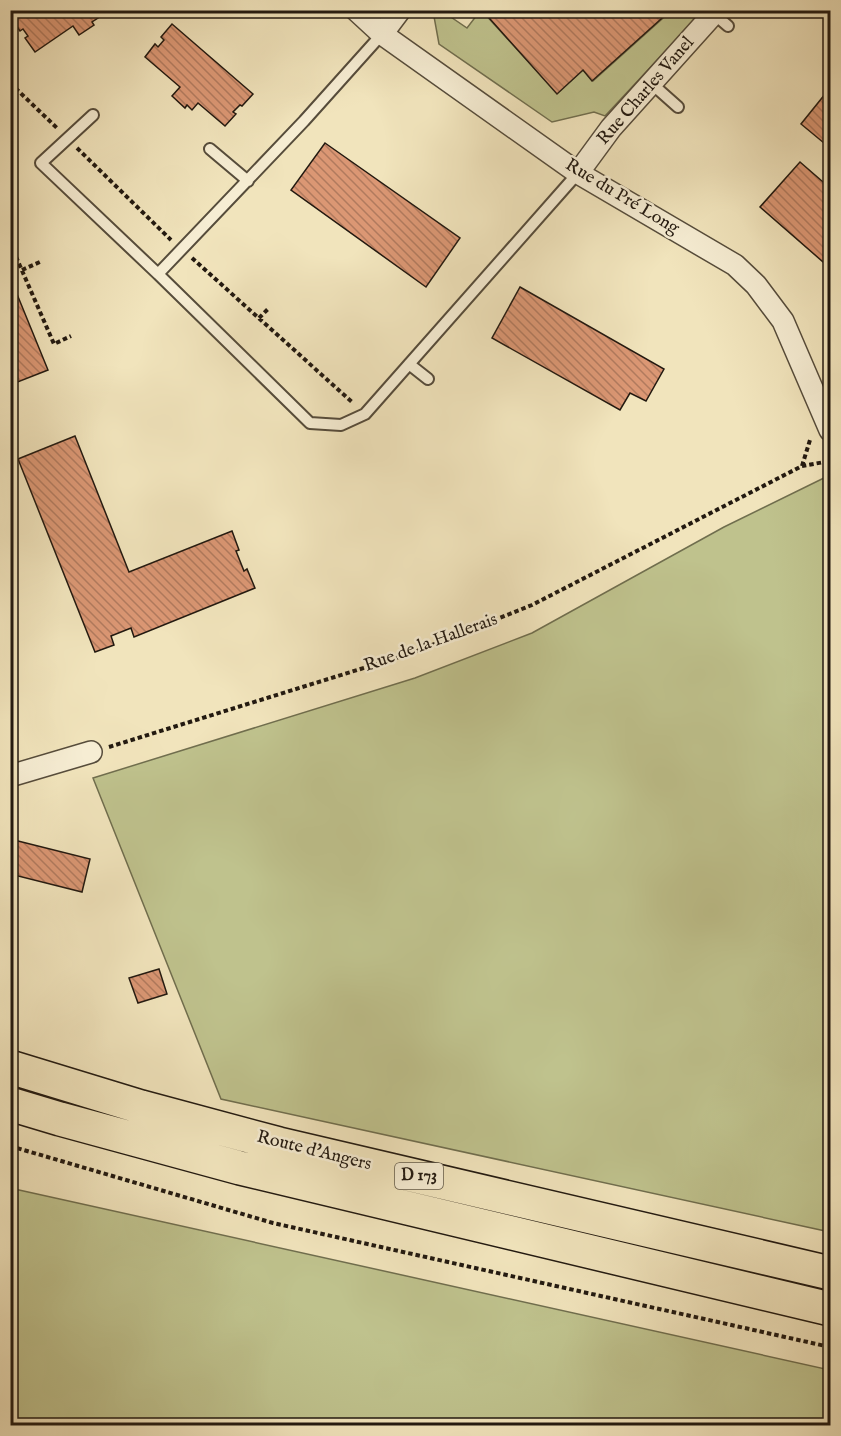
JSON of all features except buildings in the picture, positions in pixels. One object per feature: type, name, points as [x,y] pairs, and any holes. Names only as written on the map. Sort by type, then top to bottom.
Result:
[{"type":"highway","name":"Route d'Angers","points":[[10,1067],[141,1107],[279,1144],[831,1273]]},
{"type":"highway","name":"Route d'Angers","points":[[10,1104],[252,1170],[831,1309]]},
{"type":"highway","points":[[10,1122],[18,1124],[60,1119]]},
{"type":"street","name":"Rue du Pré Long","points":[[356,10],[382,34],[578,173],[735,265],[756,285],[783,321],[831,430]]},
{"type":"street","points":[[382,34],[400,10]]},
{"type":"street","name":"Rue Charles Vanel","points":[[578,173],[611,128],[651,83],[720,17]]},
{"type":"street","points":[[10,776],[91,752]]},
{"type":"lane","points":[[158,274],[248,181],[382,34]]},
{"type":"lane","points":[[651,83],[678,107]]},
{"type":"lane","points":[[93,115],[41,163],[310,423],[341,426],[365,414],[578,173]]},
{"type":"lane","points":[[210,148],[248,181]]},
{"type":"lane","points":[[410,364],[428,379]]},
{"type":"path","points":[[10,243],[54,345],[71,336]]},
{"type":"path","points":[[22,270],[42,261]]},
{"type":"path","points":[[259,318],[268,309]]},
{"type":"path","name":"Rue de la Hallerais","points":[[91,752],[412,653],[532,605],[802,466],[831,461]]},
{"type":"path","points":[[10,1146],[273,1223],[831,1347]]},
{"type":"green space","points":[[433,11],[450,11],[448,15],[467,28],[482,11],[557,93],[583,70],[593,81],[671,11],[703,11],[605,116],[594,112],[552,122],[439,44]]},
{"type":"green space","points":[[830,475],[830,1232],[221,1099],[93,778],[415,678],[532,633],[724,527]]},
{"type":"green space","points":[[10,1188],[830,1370],[830,1425],[11,1425]]}]
